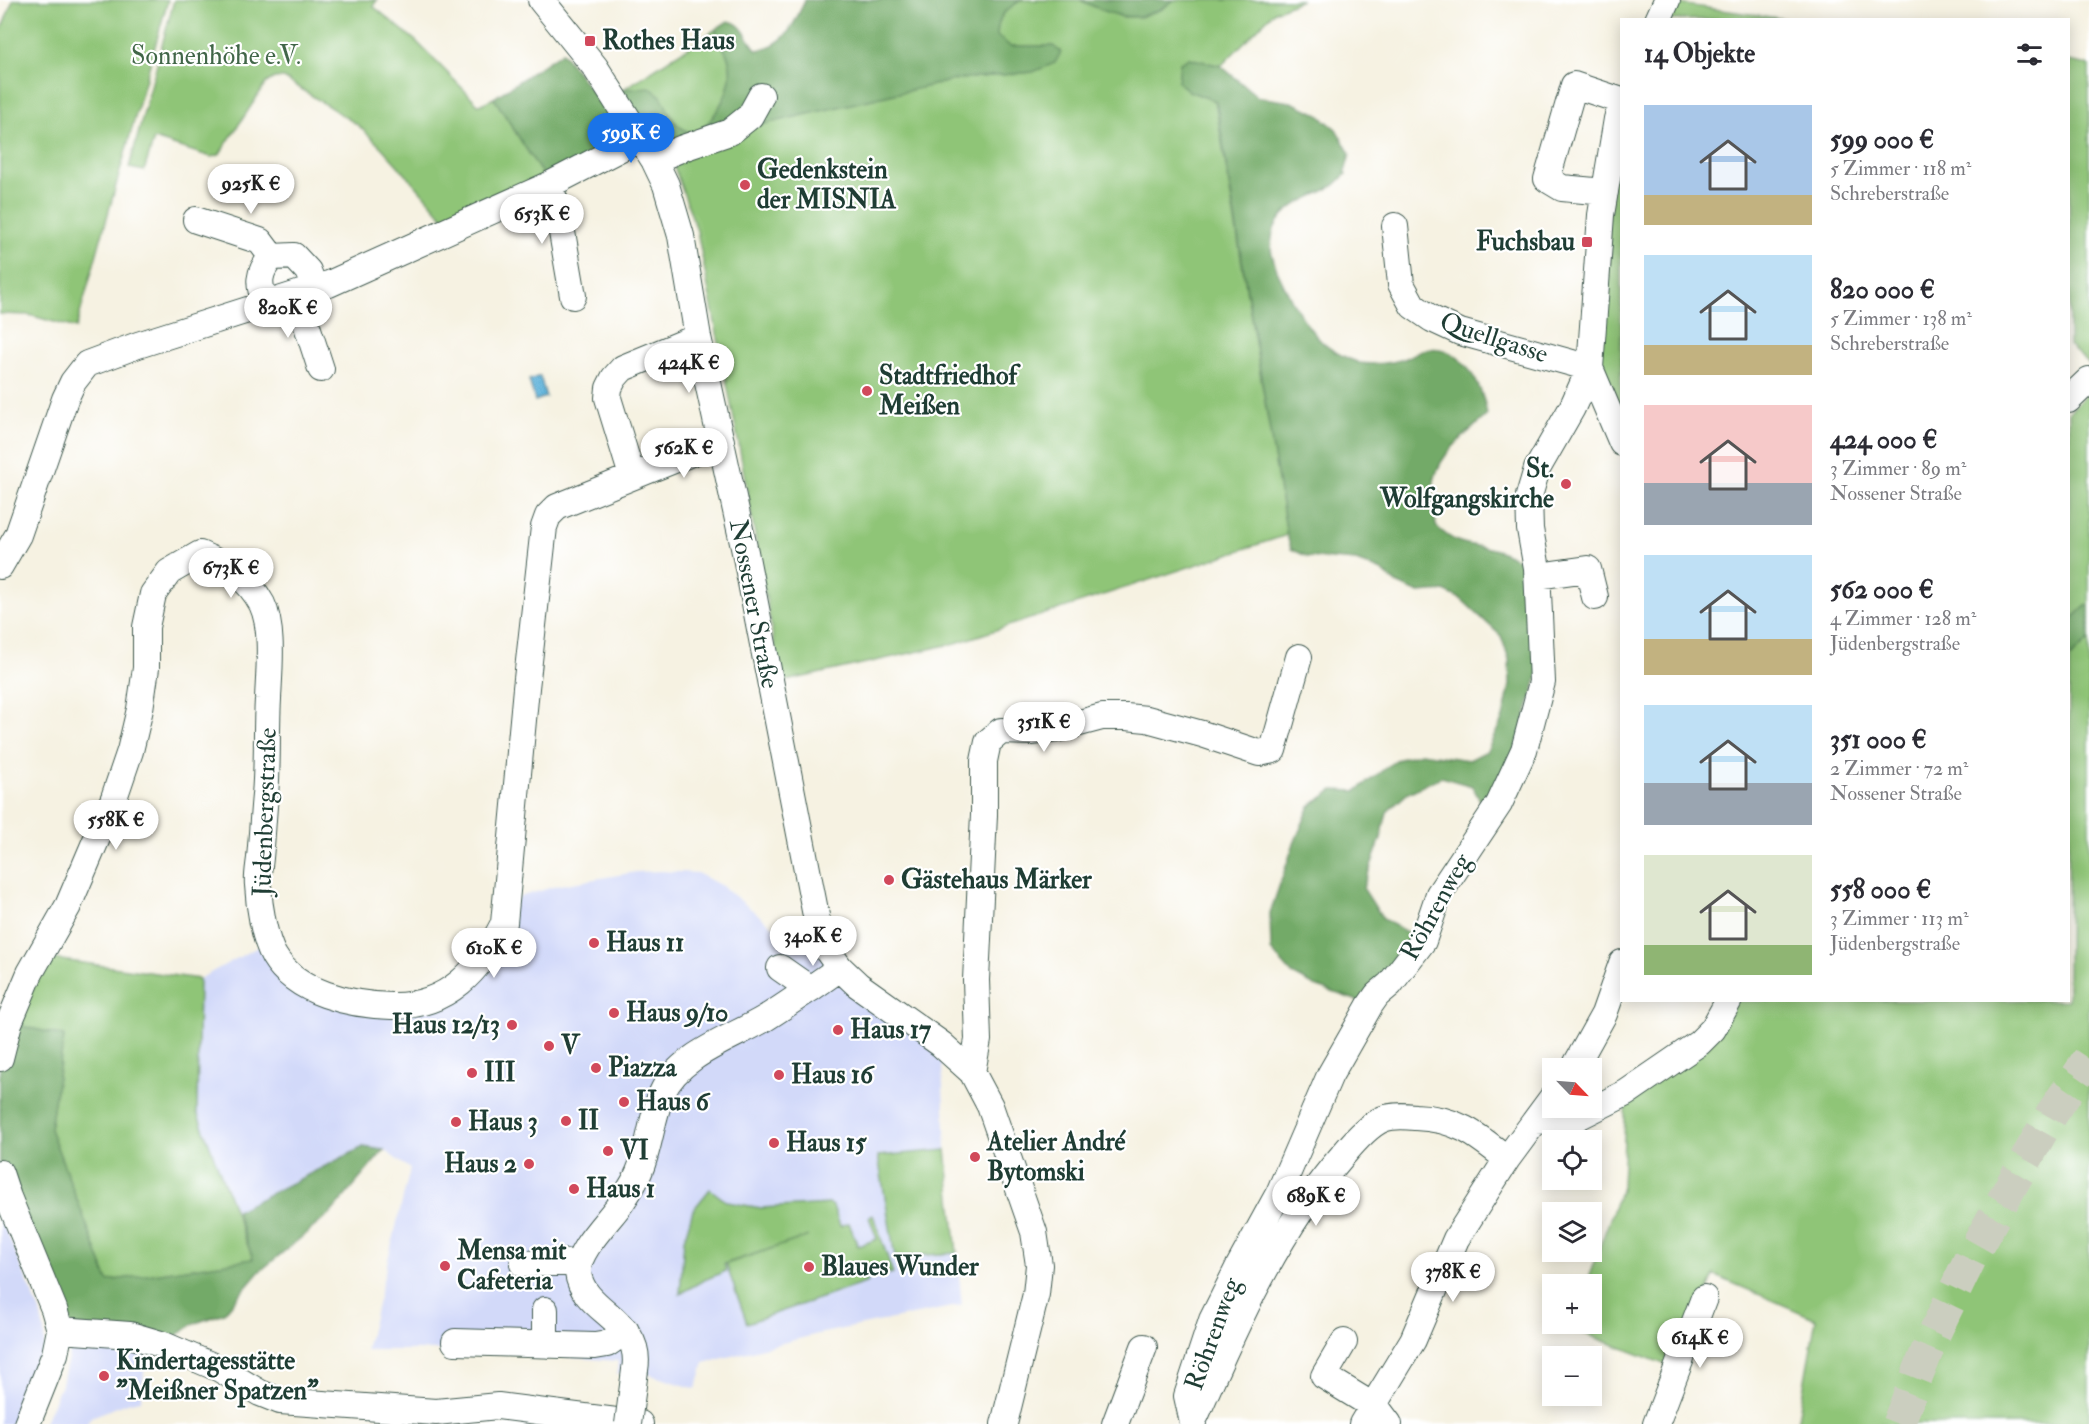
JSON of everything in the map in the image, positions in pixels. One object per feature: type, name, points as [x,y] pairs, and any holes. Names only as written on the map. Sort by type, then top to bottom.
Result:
[{"type":"street","name":"Nossener Straße","points":[[542,0],[595,67],[654,160],[666,186],[681,236],[698,337],[745,552],[818,926],[827,950],[840,968],[858,985],[941,1044],[972,1072],[990,1106],[1034,1232],[1039,1265],[1036,1294],[1004,1424]]},
{"type":"street","points":[[1659,18],[1667,0]]},
{"type":"street","points":[[1605,192],[1562,188],[1547,179],[1574,85],[1620,102]]},
{"type":"street","points":[[654,160],[730,132],[750,116],[761,96]]},
{"type":"street","points":[[1620,109],[1601,215],[1590,368],[1620,438]]},
{"type":"street","points":[[0,566],[18,535],[65,399],[73,382],[87,364],[138,345],[306,292],[365,269],[549,185],[640,138]]},
{"type":"street","points":[[549,185],[558,208],[573,296]]},
{"type":"street","points":[[196,220],[260,241],[272,257]]},
{"type":"street","name":"Quellgasse","points":[[1395,226],[1401,284],[1413,306],[1432,319],[1460,332],[1590,368]]},
{"type":"street","points":[[266,304],[259,287],[263,267],[272,257],[294,256],[308,271],[306,292],[321,369]]},
{"type":"street","points":[[632,476],[608,398],[609,388],[623,368],[698,337]]},
{"type":"street","name":"Röhrenweg","points":[[1193,1423],[1187,1396],[1212,1320],[1279,1193],[1330,1075],[1370,1005],[1390,984],[1423,941],[1439,894],[1499,804],[1524,750],[1542,682],[1538,576],[1530,529],[1529,496],[1537,469],[1572,408],[1590,368]]},
{"type":"street","points":[[2070,398],[2089,380]]},
{"type":"street","name":"Jüdenbergstraße","points":[[0,1058],[9,1023],[30,973],[72,897],[114,798],[130,751],[140,709],[146,668],[146,627],[153,594],[169,572],[200,554],[230,567],[245,580],[263,606],[269,635],[270,667],[266,784],[257,885],[267,942],[275,958],[292,976],[312,989],[353,1002],[376,1006],[403,1006],[430,1001],[452,990],[471,973],[490,950],[504,922],[526,688],[544,527],[548,516],[557,507],[721,441]]},
{"type":"street","points":[[1538,576],[1588,569],[1595,597]]},
{"type":"street","points":[[972,1072],[978,1040],[976,980],[984,815],[984,761],[988,742],[1001,731],[1031,732],[1057,729],[1102,717],[1126,717],[1148,719],[1259,753],[1274,750],[1299,657]]},
{"type":"street","points":[[780,968],[810,989]]},
{"type":"street","points":[[628,1424],[636,1360],[626,1331],[591,1299],[581,1286],[578,1270],[584,1251],[622,1202],[639,1172],[663,1091],[679,1071],[699,1053],[763,1020],[840,968]]},
{"type":"street","points":[[1580,1058],[1604,1014],[1620,969]]},
{"type":"street","points":[[1535,1121],[1574,1119],[1626,1093],[1699,1043],[1713,1029],[1728,1002]]},
{"type":"street","points":[[1344,1342],[1324,1376],[1374,1414],[1413,1340],[1456,1239],[1542,1112]]},
{"type":"street","points":[[1193,1423],[1233,1331],[1284,1236],[1320,1182],[1365,1132],[1382,1119],[1401,1116],[1430,1117],[1456,1124],[1484,1140],[1508,1159]]},
{"type":"street","points":[[0,1173],[54,1309],[60,1330],[55,1354],[27,1424]]},
{"type":"street","points":[[523,1264],[579,1262]]},
{"type":"street","points":[[1656,1424],[1704,1298]]},
{"type":"street","points":[[545,1310],[545,1339],[548,1345]]},
{"type":"street","points":[[60,1330],[130,1335],[164,1345],[220,1369],[260,1393],[280,1401],[436,1412],[498,1406],[640,1424]]},
{"type":"street","points":[[455,1342],[595,1346],[607,1344],[626,1331]]},
{"type":"street","points":[[1115,1424],[1144,1347]]},
{"type":"shaded area","points":[[636,872],[697,873],[722,886],[794,943],[827,950],[941,1044],[946,1150],[962,1305],[818,1334],[704,1363],[696,1389],[635,1370],[617,1374],[618,1361],[483,1350],[366,1350],[410,1169],[384,1150],[362,1147],[236,1211],[197,1112],[199,979],[267,942],[312,989],[430,1001],[519,897],[560,885]]},
{"type":"shaded area","points":[[0,1216],[40,1312],[44,1329],[44,1347],[39,1364],[12,1424],[0,1424]]},
{"type":"shaded area","name":"Kindertagesstätte \"Meißner Spatzen\"","points":[[72,1343],[147,1344],[141,1400],[94,1416],[88,1420],[88,1424],[44,1424],[62,1383]]},
{"type":"green space","points":[[13,0],[168,0],[76,328],[29,315],[0,314],[0,33]]},
{"type":"green space","name":"Sonnenhöhe e.V.","points":[[174,0],[377,0],[373,6],[416,41],[479,105],[494,98],[549,185],[450,229],[444,218],[418,188],[358,125],[284,78],[274,78],[266,83],[219,155],[211,157],[154,139],[144,171],[129,168]]},
{"type":"green space","points":[[805,0],[1021,0],[1003,14],[997,36],[1010,46],[1053,46],[1061,52],[1055,63],[1033,72],[959,79],[730,132],[654,160],[640,138],[549,185],[494,98],[562,52],[603,106],[622,90],[649,87],[661,96],[674,122],[687,132],[696,134],[718,109],[728,88],[730,65],[716,29],[728,21],[733,22],[741,28],[757,50],[767,47],[782,39],[788,32]]},
{"type":"green space","points":[[1021,0],[1080,0],[1122,17],[1141,17],[1162,9],[1174,0],[1302,0],[1275,11],[1221,66],[1189,58],[1189,91],[1215,101],[1287,535],[956,643],[781,682],[738,440],[697,231],[672,161],[730,132],[959,79],[1033,72],[1053,46],[1010,46],[996,36],[998,23],[1003,14]]},
{"type":"green space","points":[[1080,0],[1174,0],[1150,14],[1128,16],[1105,11]]},
{"type":"green space","points":[[1675,2],[1778,18],[1660,18]]},
{"type":"green space","points":[[716,29],[730,65],[728,88],[718,109],[696,134],[678,125],[661,96],[622,90]]},
{"type":"green space","points":[[1189,58],[1221,66],[1258,97],[1291,102],[1316,113],[1336,129],[1350,154],[1346,174],[1333,186],[1300,202],[1286,212],[1274,230],[1272,254],[1285,288],[1314,333],[1344,357],[1370,364],[1404,359],[1426,349],[1439,349],[1460,360],[1481,392],[1487,415],[1452,447],[1439,466],[1433,489],[1436,526],[1457,541],[1499,551],[1537,569],[1542,662],[1499,804],[1481,802],[1472,786],[1441,777],[1408,793],[1387,812],[1381,838],[1363,888],[1383,919],[1423,941],[1370,1005],[1315,986],[1292,974],[1271,950],[1270,913],[1293,846],[1310,806],[1333,790],[1356,791],[1396,760],[1421,753],[1469,760],[1487,751],[1503,718],[1510,685],[1509,659],[1501,636],[1461,599],[1444,591],[1419,593],[1396,583],[1382,571],[1356,561],[1308,557],[1291,549],[1216,101],[1189,91],[1178,82],[1180,63]]},
{"type":"green space","points":[[2070,61],[2089,65],[2089,364],[2070,347]]},
{"type":"green space","points":[[1620,114],[1620,441],[1590,368]]},
{"type":"green space","points":[[2089,392],[2089,603],[2070,621],[2070,411]]},
{"type":"green space","points":[[2089,603],[2089,640],[2070,658],[2070,621]]},
{"type":"green space","points":[[2089,640],[2089,1424],[1797,1424],[1816,1319],[1714,1275],[1677,1369],[1586,1334],[1602,1334],[1602,1274],[1590,1274],[1594,1262],[1602,1262],[1602,1240],[1622,1186],[1626,1093],[1728,1002],[2070,1002],[2070,658]]},
{"type":"green space","points":[[41,954],[54,959],[199,979],[197,1112],[253,1259],[108,1281],[50,1129],[64,1036],[9,1023]]},
{"type":"green space","points":[[9,1023],[64,1036],[50,1129],[108,1281],[253,1259],[236,1211],[363,1147],[384,1150],[330,1214],[259,1272],[224,1313],[193,1324],[164,1345],[60,1330],[0,1173],[0,1058]]},
{"type":"green space","points":[[946,1150],[957,1253],[895,1257],[878,1156]]},
{"type":"green space","points":[[710,1189],[727,1202],[761,1208],[830,1204],[833,1206],[840,1226],[849,1223],[858,1246],[877,1239],[869,1217],[873,1215],[893,1273],[889,1274],[887,1270],[866,1278],[868,1282],[747,1323],[726,1264],[809,1236],[724,1264],[726,1271],[680,1294],[684,1240],[693,1210]]},
{"type":"water","points":[[540,376],[546,397],[535,401],[529,380]]},
{"type":"tunnel","points":[[1898,1424],[1933,1336],[1970,1259],[2051,1115],[2089,1059]]},
{"type":"place","name":"Rothes Haus","points":[[590,41]]},
{"type":"place","name":"Gedenkstein der MISNIA","points":[[745,185]]},
{"type":"place","name":"Fuchsbau","points":[[1587,242]]},
{"type":"place","name":"Stadtfriedhof Meißen","points":[[867,391]]},
{"type":"place","name":"St. Wolfgangskirche","points":[[1566,484]]},
{"type":"place","name":"Gästehaus Märker","points":[[889,880]]},
{"type":"place","name":"Haus 11","points":[[594,943]]},
{"type":"place","name":"Haus 9/10","points":[[614,1013]]},
{"type":"place","name":"Haus 12/13","points":[[512,1025]]},
{"type":"place","name":"Haus 17","points":[[838,1030]]},
{"type":"place","name":"V","points":[[549,1046]]},
{"type":"place","name":"Piazza","points":[[596,1068]]},
{"type":"place","name":"III","points":[[472,1073]]},
{"type":"place","name":"Haus 16","points":[[779,1075]]},
{"type":"place","name":"Haus 6","points":[[624,1102]]},
{"type":"place","name":"II","points":[[566,1121]]},
{"type":"place","name":"Haus 3","points":[[456,1122]]},
{"type":"place","name":"Haus 15","points":[[774,1143]]},
{"type":"place","name":"VI","points":[[608,1151]]},
{"type":"place","name":"Atelier André Bytomski","points":[[975,1157]]},
{"type":"place","name":"Haus 2","points":[[529,1164]]},
{"type":"place","name":"Haus 1","points":[[574,1189]]},
{"type":"place","name":"Mensa mit Cafeteria","points":[[445,1266]]},
{"type":"place","name":"Blaues Wunder","points":[[809,1267]]},
{"type":"place","name":"Kindertagesstätte \"Meißner Spatzen\"","points":[[104,1376]]}]
